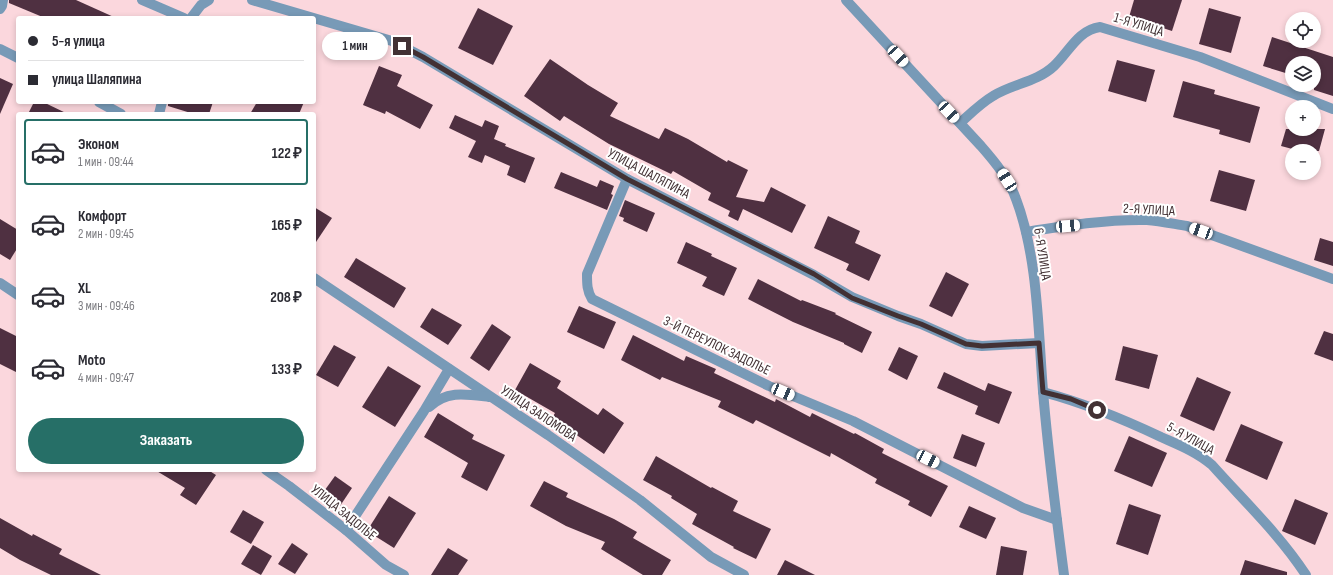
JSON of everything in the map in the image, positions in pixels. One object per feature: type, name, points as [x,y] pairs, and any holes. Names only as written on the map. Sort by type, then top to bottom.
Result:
[{"type":"street","points":[[0,9],[3,0]]},
{"type":"street","points":[[142,0],[179,16]]},
{"type":"street","points":[[192,16],[201,0]]},
{"type":"street","points":[[193,16],[201,5],[210,0]]},
{"type":"street","name":"УЛИЦА ШАЛЯПИНА","points":[[252,0],[307,16]]},
{"type":"street","name":"6-Я УЛИЦА","points":[[846,0],[996,163],[1016,197],[1026,232],[1034,282],[1043,392],[1064,575]]},
{"type":"street","name":"УЛИЦА ШАЛЯПИНА","points":[[316,19],[392,41],[423,57],[627,179],[814,274],[852,298],[921,324],[966,344],[982,346],[1039,343]]},
{"type":"street","name":"1-Я УЛИЦА","points":[[960,123],[994,95],[1034,79],[1054,67],[1082,35],[1092,28],[1100,27],[1200,57],[1333,109]]},
{"type":"street","points":[[0,49],[16,57]]},
{"type":"street","points":[[102,104],[116,112]]},
{"type":"street","name":"3-Й ПЕРЕУЛОК ЗАДОЛЬЕ","points":[[627,179],[587,274],[587,285],[592,299],[769,386],[852,421],[1023,508],[1057,520]]},
{"type":"street","name":"2-Я УЛИЦА","points":[[1026,232],[1068,226],[1125,221],[1146,220],[1164,222],[1187,226],[1333,279]]},
{"type":"street","name":"УЛИЦА ЗАЛОМОВА","points":[[316,279],[491,397],[640,500],[711,557],[744,575]]},
{"type":"street","points":[[0,283],[16,294]]},
{"type":"street","points":[[346,530],[424,411],[449,369]]},
{"type":"street","name":"5-Я УЛИЦА","points":[[1043,392],[1071,399],[1136,426],[1204,458],[1272,531],[1306,575]]},
{"type":"street","points":[[424,411],[437,399],[451,395],[463,394],[491,397]]},
{"type":"street","name":"УЛИЦА ЗАДОЛЬЕ","points":[[269,472],[346,530],[386,565],[404,575]]},
{"type":"building","points":[[9,0],[76,0],[112,16],[40,16],[9,3]]},
{"type":"building","points":[[1134,0],[1182,0],[1172,31],[1129,17]]},
{"type":"building","points":[[478,8],[513,26],[493,65],[458,48]]},
{"type":"building","points":[[1209,8],[1241,17],[1231,53],[1199,44]]},
{"type":"building","points":[[1272,37],[1285,41],[1285,48],[1306,48],[1333,57],[1333,96],[1320,92],[1321,56],[1285,56],[1285,73],[1263,66]]},
{"type":"building","points":[[550,59],[618,103],[610,116],[659,139],[665,128],[688,139],[727,162],[728,160],[748,170],[736,197],[764,202],[771,187],[806,205],[792,233],[743,209],[738,221],[728,216],[730,211],[708,200],[711,193],[673,171],[671,174],[609,144],[564,116],[560,121],[524,96]]},
{"type":"building","points":[[1117,60],[1155,70],[1146,102],[1108,91]]},
{"type":"building","points":[[379,66],[402,75],[397,86],[433,105],[420,129],[386,111],[385,114],[363,105]]},
{"type":"building","points":[[0,78],[13,84],[0,114]]},
{"type":"building","points":[[1183,81],[1215,90],[1214,94],[1260,107],[1250,143],[1219,134],[1220,130],[1173,117]]},
{"type":"building","points":[[33,104],[47,104],[64,112],[29,112]]},
{"type":"building","points":[[168,104],[212,104],[210,112],[188,112],[168,106]]},
{"type":"building","points":[[256,104],[303,104],[300,112],[251,112]]},
{"type":"building","points":[[455,115],[482,127],[485,120],[499,126],[494,139],[506,144],[505,146],[535,158],[525,183],[507,175],[510,166],[485,155],[482,163],[468,157],[476,141],[449,128]]},
{"type":"building","points":[[1321,129],[1325,129],[1321,144],[1285,144],[1285,147],[1281,146],[1285,132],[1285,136],[1321,136]]},
{"type":"building","points":[[1219,170],[1255,180],[1246,211],[1210,201]]},
{"type":"building","points":[[561,172],[597,187],[600,180],[614,186],[611,194],[613,195],[607,210],[554,188]]},
{"type":"building","points":[[625,200],[655,213],[647,232],[623,221],[624,218],[619,216]]},
{"type":"building","points":[[316,208],[332,218],[316,242]]},
{"type":"building","points":[[828,216],[860,231],[855,243],[881,255],[869,281],[846,270],[849,264],[814,248]]},
{"type":"building","points":[[0,219],[16,229],[16,250],[10,260],[0,254]]},
{"type":"building","points":[[1320,238],[1333,242],[1333,266],[1314,260]]},
{"type":"building","points":[[686,242],[737,268],[724,296],[702,286],[707,277],[677,263]]},
{"type":"building","points":[[356,258],[406,288],[394,308],[344,277]]},
{"type":"building","points":[[946,272],[969,284],[952,317],[929,306]]},
{"type":"building","points":[[758,279],[801,301],[802,300],[836,313],[835,314],[872,332],[862,353],[844,343],[793,322],[748,299]]},
{"type":"building","points":[[579,306],[616,322],[604,349],[567,332]]},
{"type":"building","points":[[432,308],[462,325],[448,345],[420,327]]},
{"type":"building","points":[[492,324],[511,337],[489,371],[470,358]]},
{"type":"building","points":[[0,328],[16,336],[16,372],[0,364]]},
{"type":"building","points":[[1324,331],[1333,334],[1333,361],[1314,354]]},
{"type":"building","points":[[633,335],[684,361],[686,356],[716,369],[714,373],[775,402],[776,399],[810,417],[812,413],[854,434],[855,433],[884,449],[882,453],[948,486],[931,517],[908,505],[910,501],[875,483],[877,479],[831,453],[830,457],[756,420],[753,424],[718,407],[721,401],[662,377],[660,380],[621,360]]},
{"type":"building","points":[[334,345],[356,357],[338,387],[316,375]]},
{"type":"building","points":[[1123,346],[1158,355],[1149,389],[1115,380]]},
{"type":"building","points":[[899,347],[918,356],[907,380],[888,370]]},
{"type":"building","points":[[530,363],[561,381],[557,388],[598,415],[603,408],[624,423],[604,454],[552,418],[555,413],[515,390]]},
{"type":"building","points":[[388,366],[421,386],[395,427],[362,407]]},
{"type":"building","points":[[944,372],[985,391],[988,383],[1012,392],[999,424],[975,414],[978,406],[937,388]]},
{"type":"building","points":[[1197,377],[1231,392],[1214,431],[1180,416]]},
{"type":"building","points":[[438,413],[474,435],[472,439],[505,455],[487,491],[461,477],[468,463],[424,437]]},
{"type":"building","points":[[1241,424],[1283,442],[1267,480],[1225,461]]},
{"type":"building","points":[[962,434],[985,443],[976,467],[953,458]]},
{"type":"building","points":[[1129,436],[1167,453],[1152,487],[1114,471]]},
{"type":"building","points":[[656,456],[711,488],[712,487],[738,501],[733,511],[771,529],[756,559],[733,548],[734,547],[692,524],[697,514],[671,498],[672,496],[643,480]]},
{"type":"building","points":[[158,472],[211,472],[216,475],[196,505],[180,495],[185,488]]},
{"type":"building","points":[[335,476],[352,488],[340,506],[322,494]]},
{"type":"building","points":[[544,481],[568,493],[566,497],[614,519],[637,532],[633,538],[671,560],[662,575],[643,575],[601,549],[605,542],[566,526],[530,506]]},
{"type":"building","points":[[389,496],[416,513],[394,548],[367,531]]},
{"type":"building","points":[[1295,499],[1328,513],[1315,545],[1282,531]]},
{"type":"building","points":[[1129,504],[1161,515],[1148,555],[1116,544]]},
{"type":"building","points":[[969,506],[996,518],[986,539],[959,527]]},
{"type":"building","points":[[243,510],[264,522],[251,544],[230,532]]},
{"type":"building","points":[[0,518],[32,536],[33,534],[62,549],[59,554],[101,575],[51,575],[20,560],[0,548]]},
{"type":"building","points":[[292,543],[308,554],[295,574],[278,564]]},
{"type":"building","points":[[253,545],[272,556],[261,575],[241,564]]},
{"type":"building","points":[[1001,546],[1027,551],[1023,575],[996,575]]},
{"type":"building","points":[[448,548],[468,560],[458,575],[431,575]]},
{"type":"building","points":[[785,560],[815,575],[777,575]]},
{"type":"building","points":[[1245,560],[1287,572],[1287,575],[1240,575]]},
{"type":"route","points":[[402,46],[423,57],[627,179],[814,274],[852,298],[921,324],[966,344],[982,346],[1039,343],[1043,392],[1071,399],[1097,410]]}]
